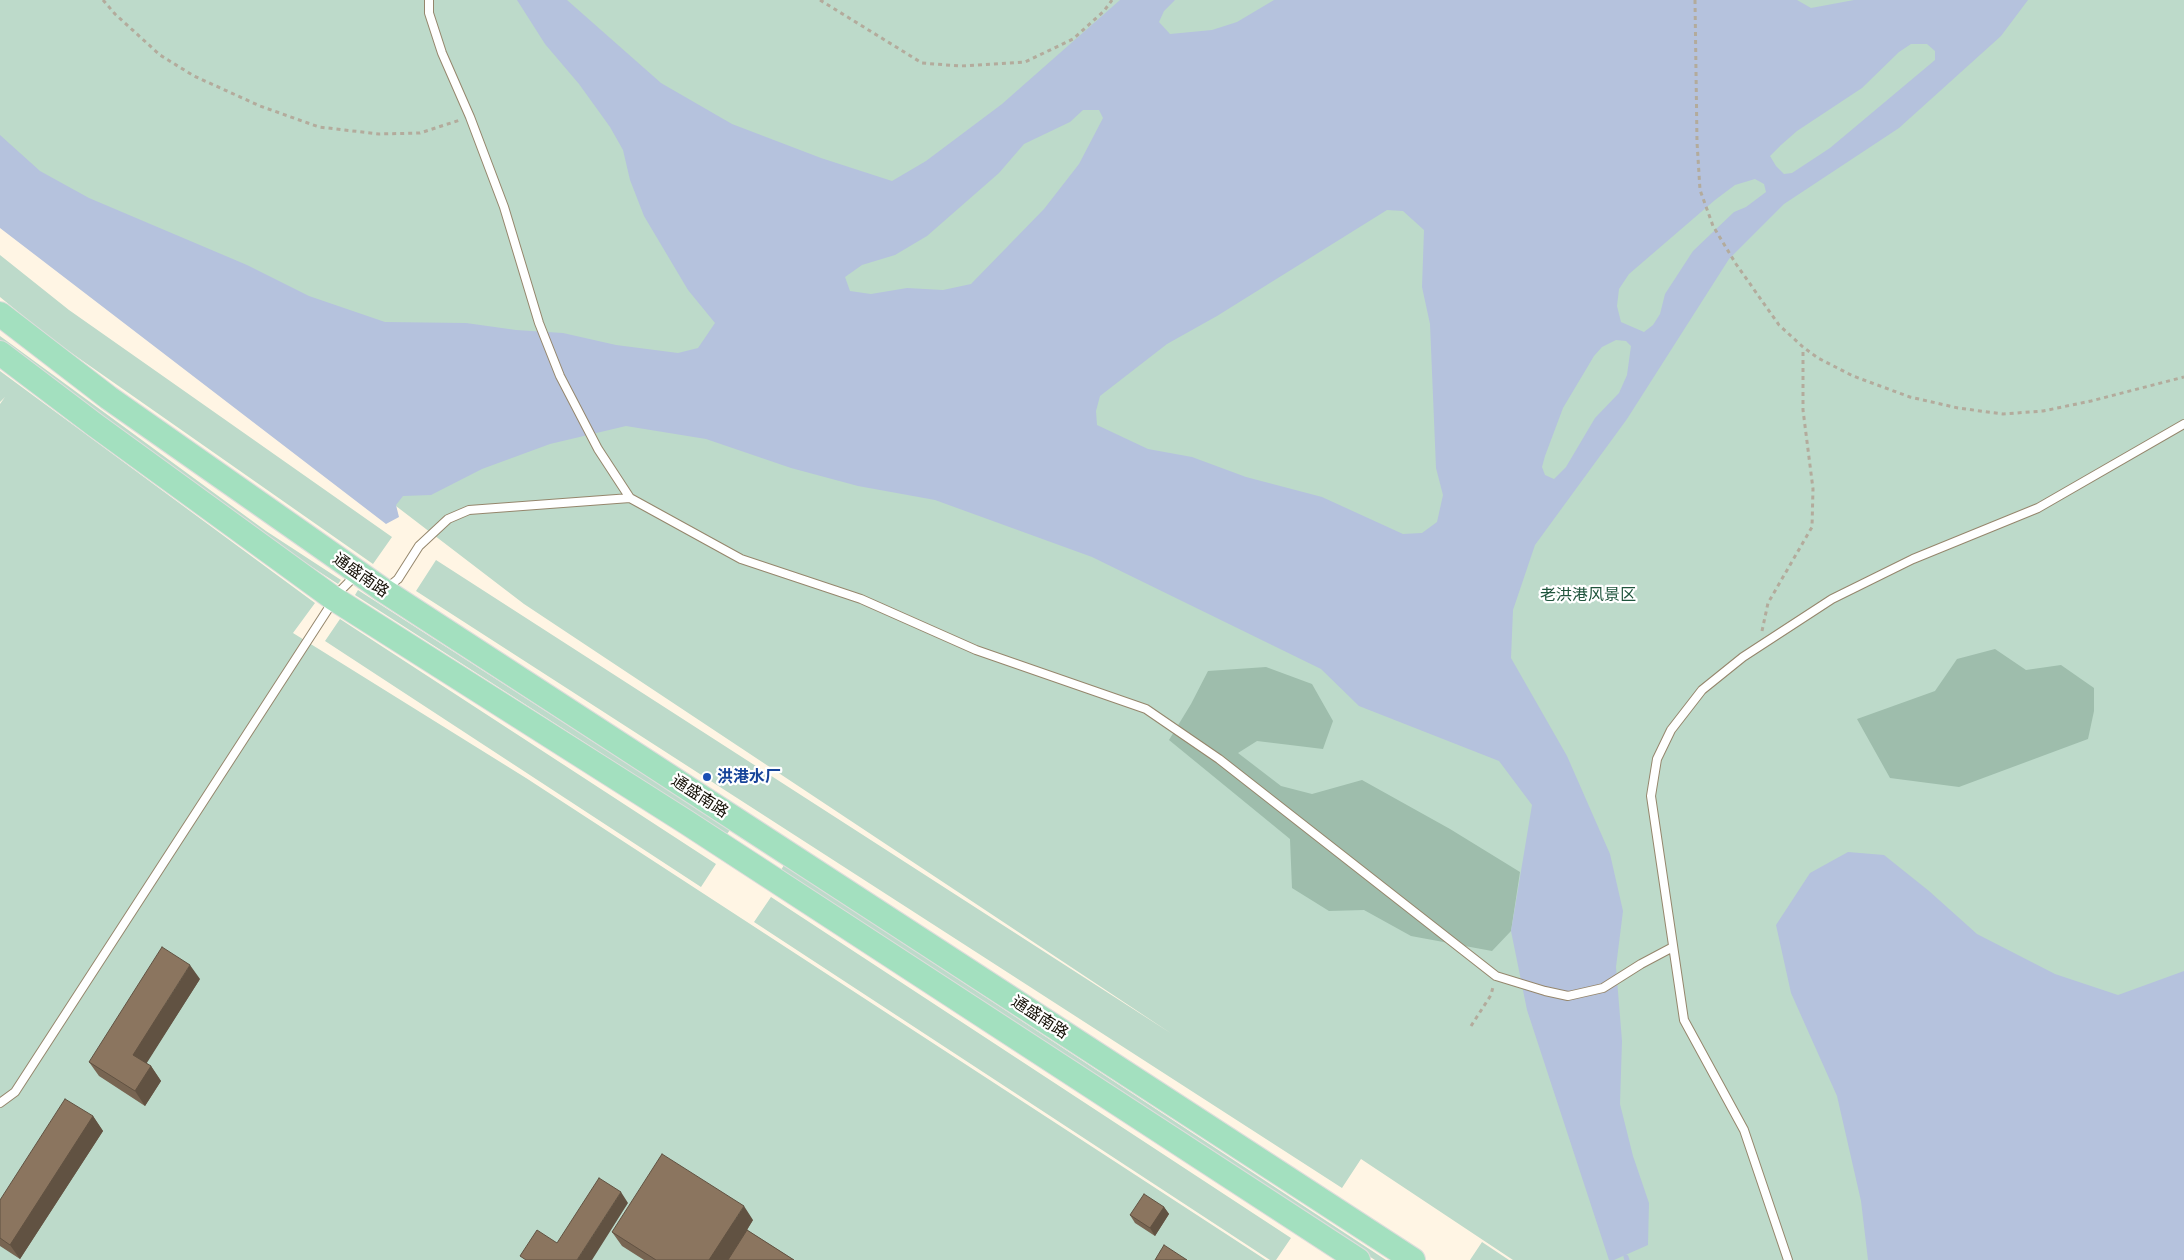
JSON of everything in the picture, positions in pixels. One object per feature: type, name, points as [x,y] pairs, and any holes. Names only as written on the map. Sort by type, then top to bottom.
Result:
[{"type":"main road","name":"通盛南路","points":[[0,314],[109,398],[383,590],[1413,1260]]},
{"type":"main road","name":"通盛南路","points":[[0,352],[94,426],[333,598],[686,822],[1358,1260]]},
{"type":"lane","points":[[429,0],[430,12],[442,54],[470,117],[504,207],[539,323],[560,376],[598,449],[630,498],[741,560],[861,599],[976,650],[1146,710],[1219,759],[1496,976],[1544,992],[1568,996],[1603,988],[1641,964],[1673,947]]},
{"type":"lane","points":[[1788,1260],[1744,1130],[1684,1020],[1651,796],[1657,759],[1671,730],[1702,690],[1759,646],[1832,599],[1913,559],[2038,508],[2184,424]]},
{"type":"lane","points":[[383,590],[398,579],[419,546],[448,519],[469,510],[630,498]]},
{"type":"lane","points":[[0,1103],[15,1092],[330,606],[333,598],[358,573]]},
{"type":"path","points":[[103,0],[115,14],[160,55],[194,76],[260,106],[319,127],[380,134],[420,133],[470,117]]},
{"type":"path","points":[[820,0],[922,63],[960,66],[1026,62],[1073,39],[1104,11],[1112,0]]},
{"type":"path","points":[[1695,0],[1697,142],[1700,190],[1713,226],[1736,264],[1779,325],[1803,347],[1818,358],[1853,376],[1910,397],[1958,408],[2003,414],[2043,411],[2091,401],[2184,377]]},
{"type":"path","points":[[1759,646],[1768,603],[1812,527],[1813,489],[1803,410],[1803,347]]},
{"type":"path","points":[[1471,1026],[1491,995],[1496,976]]},
{"type":"green space","name":"老洪港风景区","points":[[0,0],[2184,0],[2184,1260],[1513,1260],[1361,1159],[1342,1188],[416,591],[436,560],[1172,1034],[524,604],[0,203]]},
{"type":"green space","points":[[0,255],[69,310],[392,537],[373,564],[50,338],[0,297]]},
{"type":"green space","points":[[0,336],[266,531],[341,580],[338,584],[263,535],[0,342]]},
{"type":"green space","points":[[0,371],[315,603],[293,633],[526,778],[1266,1260],[0,1260],[0,404],[5,397],[0,402]]},
{"type":"green space","points":[[358,590],[730,830],[727,834],[355,595]]},
{"type":"green space","points":[[340,619],[716,864],[701,887],[325,641]]},
{"type":"green space","points":[[1995,649],[2026,670],[2061,665],[2094,688],[2094,711],[2088,739],[1959,787],[1890,778],[1857,719],[1935,691],[1957,659]]},
{"type":"green space","points":[[1266,667],[1312,684],[1333,721],[1323,749],[1257,741],[1238,753],[1281,786],[1312,794],[1362,780],[1450,829],[1520,872],[1511,931],[1492,951],[1411,936],[1364,910],[1329,911],[1292,888],[1290,839],[1169,740],[1208,671]]},
{"type":"green space","points":[[784,865],[1386,1260],[1375,1260],[781,870]]},
{"type":"green space","points":[[771,897],[1291,1238],[1276,1260],[1270,1260],[754,922]]},
{"type":"green space","points":[[1482,1242],[1509,1260],[1470,1260]]},
{"type":"water","points":[[517,0],[567,0],[661,83],[732,124],[821,158],[892,181],[926,161],[1002,104],[1120,0],[1175,0],[1164,11],[1159,22],[1170,34],[1212,30],[1237,22],[1274,0],[1797,0],[1811,8],[1854,0],[2028,0],[2001,36],[1899,128],[1784,204],[1729,259],[1627,419],[1535,545],[1513,610],[1511,658],[1567,756],[1610,854],[1623,911],[1616,967],[1622,1041],[1620,1104],[1633,1156],[1649,1203],[1648,1245],[1614,1260],[1609,1260],[1527,1010],[1511,931],[1532,805],[1499,761],[1359,706],[1321,669],[1092,557],[935,500],[858,486],[791,468],[706,439],[626,426],[550,444],[482,469],[431,495],[403,496],[396,505],[399,517],[386,524],[0,228],[0,135],[40,171],[89,198],[247,265],[309,296],[385,322],[466,323],[516,330],[563,333],[616,345],[678,353],[698,348],[715,323],[688,290],[644,216],[630,180],[623,150],[610,127],[579,84],[545,44]],"holes":[[[1911,44],[1927,44],[1935,51],[1935,60],[1830,148],[1792,173],[1784,174],[1776,166],[1770,156],[1781,145],[1797,131],[1862,88],[1899,52]],[[1083,110],[1099,110],[1103,118],[1079,164],[1044,209],[971,284],[943,290],[907,288],[871,294],[850,291],[845,277],[862,265],[895,255],[927,236],[999,173],[1024,144],[1070,122]],[[1755,179],[1764,184],[1766,192],[1746,207],[1734,212],[1693,251],[1665,294],[1660,314],[1653,325],[1644,332],[1621,322],[1617,306],[1619,289],[1629,274],[1735,185]],[[1387,210],[1403,211],[1424,230],[1422,287],[1430,324],[1436,468],[1443,495],[1437,522],[1422,533],[1403,534],[1322,497],[1246,477],[1192,457],[1148,449],[1097,425],[1096,411],[1100,396],[1167,344],[1217,316]],[[1616,340],[1626,341],[1631,346],[1627,375],[1619,393],[1595,418],[1566,467],[1554,479],[1545,475],[1542,467],[1545,456],[1563,408],[1594,356],[1602,347]]]},
{"type":"water","points":[[1848,852],[1884,855],[1929,891],[1977,934],[2055,974],[2118,995],[2184,971],[2184,1260],[1868,1260],[1861,1201],[1837,1096],[1791,993],[1776,925],[1810,873]]},
{"type":"building","points":[[162,947],[190,965],[133,1055],[151,1066],[135,1091],[89,1062]]},
{"type":"building","points":[[65,1099],[93,1116],[10,1245],[0,1238],[0,1200]]},
{"type":"building","points":[[662,1154],[744,1206],[709,1260],[656,1260],[612,1232]]},
{"type":"building","points":[[599,1178],[621,1192],[577,1260],[526,1260],[520,1256],[537,1230],[557,1243]]},
{"type":"building","points":[[1144,1194],[1164,1207],[1150,1228],[1130,1215]]},
{"type":"building","points":[[747,1230],[794,1260],[728,1260]]},
{"type":"building","points":[[1164,1245],[1187,1260],[1155,1260]]},
{"type":"place","name":"洪港水厂","points":[[707,777]]}]
